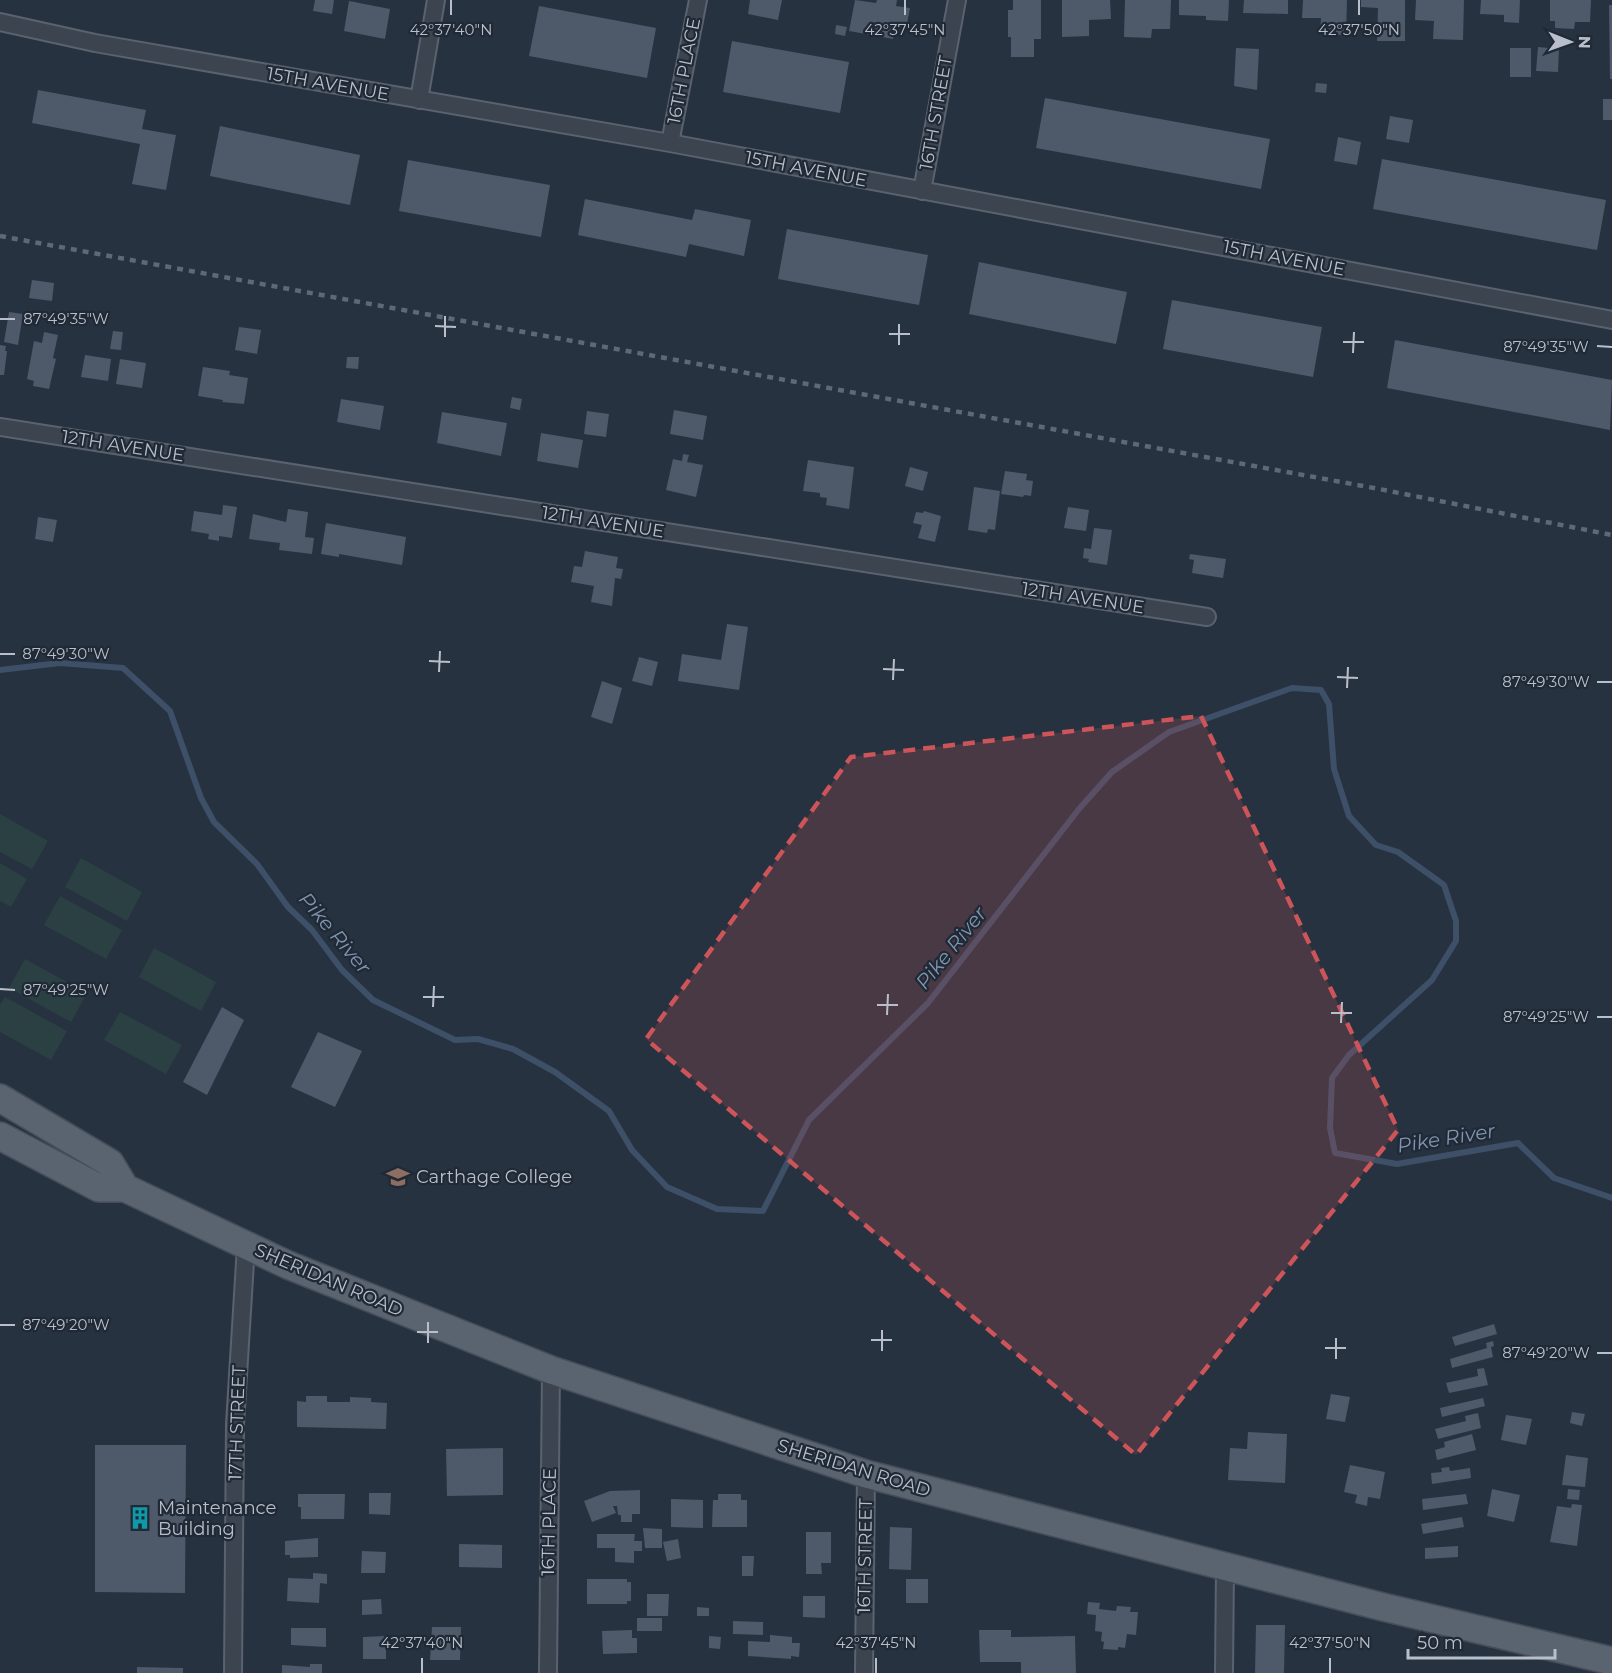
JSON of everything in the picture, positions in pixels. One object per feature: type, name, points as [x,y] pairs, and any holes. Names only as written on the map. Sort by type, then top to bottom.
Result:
[{"type":"main road","points":[[0,1098],[110,1162],[125,1188]]},
{"type":"main road","name":"SHERIDAN ROAD","points":[[0,1136],[99,1188],[125,1188],[288,1265],[551,1370],[866,1474],[1400,1611],[1612,1661]]},
{"type":"street","points":[[419,100],[436,0]]},
{"type":"street","name":"16TH PLACE","points":[[670,143],[698,0]]},
{"type":"street","name":"16TH STREET","points":[[922,191],[957,0]]},
{"type":"street","name":"15TH AVENUE","points":[[0,22],[94,43],[670,143],[1612,320]]},
{"type":"street","name":"12TH AVENUE","points":[[0,427],[1207,617]]},
{"type":"street","name":"17TH STREET","points":[[233,1673],[235,1424],[246,1246]]},
{"type":"street","name":"16TH PLACE","points":[[548,1673],[551,1370]]},
{"type":"street","name":"16TH STREET","points":[[864,1673],[866,1474]]},
{"type":"street","points":[[1224,1673],[1225,1567]]},
{"type":"highlighted area","points":[[1201,716],[1398,1130],[1136,1455],[646,1039],[851,757]]},
{"type":"green space","points":[[0,814],[48,841],[32,869],[0,852]]},
{"type":"green space","points":[[81,858],[142,892],[127,921],[65,887]]},
{"type":"green space","points":[[0,863],[27,879],[11,907],[0,901]]},
{"type":"green space","points":[[60,896],[122,930],[106,959],[44,925]]},
{"type":"green space","points":[[154,948],[216,982],[201,1011],[139,977]]},
{"type":"green space","points":[[25,959],[87,993],[71,1022],[9,988]]},
{"type":"green space","points":[[5,997],[67,1031],[51,1060],[0,1032],[0,1005]]},
{"type":"green space","points":[[120,1012],[182,1045],[166,1074],[104,1040]]},
{"type":"building","points":[[315,0],[334,0],[332,14],[313,11]]},
{"type":"building","points":[[750,0],[782,0],[778,20],[748,14]]},
{"type":"building","points":[[855,0],[876,3],[877,0],[897,0],[896,6],[910,8],[906,29],[895,27],[893,39],[849,31]]},
{"type":"building","points":[[1013,0],[1041,0],[1041,39],[1034,39],[1034,57],[1011,57],[1008,10],[1013,10]]},
{"type":"building","points":[[1062,0],[1110,0],[1111,19],[1089,20],[1089,36],[1062,37]]},
{"type":"building","points":[[1125,0],[1171,0],[1170,29],[1152,29],[1151,38],[1124,37]]},
{"type":"building","points":[[1179,0],[1229,0],[1228,21],[1206,20],[1206,16],[1179,15]]},
{"type":"building","points":[[1244,0],[1288,0],[1288,14],[1243,13]]},
{"type":"building","points":[[1303,0],[1347,0],[1346,35],[1320,34],[1321,18],[1302,18]]},
{"type":"building","points":[[1361,0],[1405,0],[1405,41],[1377,41],[1378,8],[1361,7]]},
{"type":"building","points":[[1416,0],[1464,0],[1463,40],[1433,39],[1434,21],[1415,20]]},
{"type":"building","points":[[1481,0],[1520,0],[1519,23],[1504,22],[1504,15],[1480,14]]},
{"type":"building","points":[[1550,0],[1591,0],[1590,22],[1575,22],[1574,29],[1555,28],[1555,21],[1550,21]]},
{"type":"building","points":[[349,1],[390,9],[385,39],[344,31]]},
{"type":"building","points":[[1609,5],[1612,5],[1612,79],[1610,79]]},
{"type":"building","points":[[539,6],[656,28],[647,78],[529,56]]},
{"type":"building","points":[[836,25],[847,27],[845,36],[835,34]]},
{"type":"building","points":[[732,41],[849,62],[840,113],[723,92]]},
{"type":"building","points":[[1538,47],[1559,49],[1558,72],[1536,71]]},
{"type":"building","points":[[1236,48],[1259,49],[1257,90],[1234,86]]},
{"type":"building","points":[[1510,48],[1531,48],[1531,77],[1510,77]]},
{"type":"building","points":[[1316,83],[1327,84],[1326,93],[1315,92]]},
{"type":"building","points":[[38,90],[146,110],[142,129],[176,135],[166,190],[132,184],[140,144],[32,123]]},
{"type":"building","points":[[1045,98],[1270,139],[1261,189],[1036,148]]},
{"type":"building","points":[[1603,99],[1612,99],[1612,120],[1603,120]]},
{"type":"building","points":[[1390,116],[1413,120],[1409,143],[1386,139]]},
{"type":"building","points":[[220,126],[360,155],[350,205],[210,176]]},
{"type":"building","points":[[1338,137],[1361,142],[1357,165],[1334,161]]},
{"type":"building","points":[[1382,159],[1606,200],[1597,250],[1373,209]]},
{"type":"building","points":[[408,160],[550,185],[541,237],[399,211]]},
{"type":"building","points":[[585,199],[692,220],[695,209],[751,220],[744,256],[689,244],[686,257],[578,235]]},
{"type":"building","points":[[787,229],[928,255],[919,305],[778,279]]},
{"type":"building","points":[[979,262],[1127,292],[1116,344],[969,314]]},
{"type":"building","points":[[32,280],[54,283],[52,301],[29,298]]},
{"type":"building","points":[[1172,300],[1322,327],[1313,377],[1163,349]]},
{"type":"building","points":[[9,312],[23,314],[18,345],[4,342]]},
{"type":"building","points":[[239,327],[261,330],[257,354],[235,350]]},
{"type":"building","points":[[113,331],[123,332],[121,350],[110,349]]},
{"type":"building","points":[[44,332],[58,335],[53,358],[56,359],[49,389],[33,386],[34,381],[27,379],[34,341],[42,343]]},
{"type":"building","points":[[1395,340],[1612,380],[1610,430],[1387,388]]},
{"type":"building","points":[[0,345],[6,346],[5,351],[7,351],[4,375],[0,375]]},
{"type":"building","points":[[85,355],[111,359],[108,381],[81,377]]},
{"type":"building","points":[[347,357],[359,357],[358,369],[346,368]]},
{"type":"building","points":[[120,359],[146,363],[142,388],[116,384]]},
{"type":"building","points":[[203,367],[230,371],[229,375],[248,378],[244,404],[198,396]]},
{"type":"building","points":[[512,397],[522,399],[520,410],[510,408]]},
{"type":"building","points":[[341,399],[384,406],[380,430],[337,422]]},
{"type":"building","points":[[674,410],[707,416],[703,440],[670,434]]},
{"type":"building","points":[[587,411],[609,414],[606,437],[584,434]]},
{"type":"building","points":[[442,412],[507,423],[501,456],[437,443]]},
{"type":"building","points":[[541,433],[583,440],[578,468],[537,461]]},
{"type":"building","points":[[683,454],[689,455],[687,462],[703,465],[696,497],[666,490],[673,459],[682,461]]},
{"type":"building","points":[[808,460],[854,467],[849,509],[826,505],[827,498],[820,497],[820,493],[803,491]]},
{"type":"building","points":[[910,467],[928,472],[923,491],[905,486]]},
{"type":"building","points":[[1005,471],[1027,474],[1026,480],[1033,481],[1031,496],[1001,494]]},
{"type":"building","points":[[974,487],[1000,491],[995,530],[988,529],[987,533],[968,530]]},
{"type":"building","points":[[223,505],[237,507],[232,538],[219,536],[219,541],[208,539],[209,534],[191,531],[194,511],[222,515]]},
{"type":"building","points":[[1068,507],[1089,510],[1086,531],[1064,528]]},
{"type":"building","points":[[288,509],[308,512],[305,537],[314,538],[312,554],[279,550],[280,543],[249,539],[253,514],[286,522]]},
{"type":"building","points":[[924,511],[941,516],[935,542],[918,538],[922,525],[913,523],[916,512],[923,513]]},
{"type":"building","points":[[38,517],[57,520],[53,542],[35,539]]},
{"type":"building","points":[[326,523],[406,537],[402,565],[339,554],[339,557],[321,554]]},
{"type":"building","points":[[1094,528],[1112,530],[1107,565],[1088,562],[1089,559],[1083,558],[1084,548],[1091,549]]},
{"type":"building","points":[[585,551],[618,557],[616,568],[623,569],[621,579],[615,578],[612,606],[591,602],[594,586],[571,582],[574,566],[582,567]]},
{"type":"building","points":[[1190,554],[1226,559],[1223,578],[1192,573],[1194,560],[1189,559]]},
{"type":"building","points":[[727,624],[748,627],[739,690],[678,681],[682,654],[721,660]]},
{"type":"building","points":[[639,657],[658,662],[652,686],[632,681]]},
{"type":"building","points":[[602,681],[622,688],[612,724],[591,717]]},
{"type":"building","points":[[222,1007],[244,1020],[207,1095],[183,1082]]},
{"type":"building","points":[[318,1032],[362,1051],[335,1107],[291,1087]]},
{"type":"building","points":[[1494,1324],[1497,1334],[1455,1346],[1452,1337]]},
{"type":"building","points":[[1493,1341],[1494,1346],[1491,1347],[1493,1357],[1452,1368],[1450,1359],[1487,1348],[1486,1343]]},
{"type":"building","points":[[1484,1368],[1488,1385],[1449,1393],[1446,1383],[1478,1376],[1477,1369]]},
{"type":"building","points":[[1331,1394],[1350,1397],[1345,1422],[1326,1419]]},
{"type":"building","points":[[306,1396],[327,1396],[327,1402],[350,1402],[350,1397],[371,1398],[371,1402],[387,1403],[386,1429],[297,1427],[297,1401],[306,1402]]},
{"type":"building","points":[[1483,1398],[1485,1406],[1442,1417],[1440,1408]]},
{"type":"building","points":[[1572,1412],[1585,1414],[1582,1426],[1570,1423]]},
{"type":"building","points":[[1478,1413],[1481,1428],[1438,1439],[1435,1429],[1466,1421],[1465,1416]]},
{"type":"building","points":[[1506,1415],[1532,1419],[1526,1445],[1501,1440]]},
{"type":"building","points":[[1248,1432],[1287,1434],[1285,1483],[1228,1480],[1230,1448],[1247,1449]]},
{"type":"building","points":[[1472,1434],[1476,1450],[1437,1460],[1435,1450],[1445,1447],[1444,1442]]},
{"type":"building","name":"Maintenance Building","points":[[95,1445],[186,1445],[185,1593],[95,1592]]},
{"type":"building","points":[[503,1448],[503,1495],[447,1496],[446,1449]]},
{"type":"building","points":[[1566,1455],[1588,1458],[1585,1487],[1562,1485]]},
{"type":"building","points":[[1350,1465],[1385,1472],[1380,1499],[1368,1497],[1367,1506],[1355,1503],[1357,1495],[1344,1492]]},
{"type":"building","points":[[1449,1467],[1450,1471],[1470,1468],[1471,1478],[1432,1484],[1431,1473],[1442,1472],[1441,1468]]},
{"type":"building","points":[[1492,1489],[1520,1495],[1514,1522],[1487,1516]]},
{"type":"building","points":[[1568,1489],[1580,1490],[1579,1500],[1567,1499]]},
{"type":"building","points":[[640,1490],[640,1514],[632,1514],[632,1522],[621,1522],[617,1506],[613,1506],[616,1513],[592,1522],[584,1501],[610,1491]]},
{"type":"building","points":[[369,1493],[391,1493],[390,1515],[369,1514]]},
{"type":"building","points":[[298,1494],[345,1494],[344,1519],[301,1519]]},
{"type":"building","points":[[718,1494],[741,1494],[741,1500],[747,1500],[747,1527],[712,1527],[713,1500],[718,1500]]},
{"type":"building","points":[[1466,1494],[1468,1504],[1423,1510],[1422,1499]]},
{"type":"building","points":[[671,1499],[703,1500],[703,1528],[671,1527]]},
{"type":"building","points":[[1572,1504],[1582,1505],[1577,1546],[1550,1542],[1557,1506],[1571,1508]]},
{"type":"building","points":[[1462,1517],[1464,1527],[1423,1534],[1421,1524]]},
{"type":"building","points":[[890,1527],[912,1528],[911,1570],[889,1569]]},
{"type":"building","points":[[643,1528],[662,1529],[662,1548],[645,1548]]},
{"type":"building","points":[[806,1532],[831,1532],[831,1563],[821,1563],[822,1574],[806,1574]]},
{"type":"building","points":[[597,1534],[635,1534],[634,1541],[642,1541],[642,1551],[634,1551],[634,1563],[615,1562],[615,1548],[597,1548]]},
{"type":"building","points":[[318,1538],[318,1557],[290,1558],[290,1555],[285,1555],[285,1541]]},
{"type":"building","points":[[678,1539],[681,1558],[667,1561],[663,1542]]},
{"type":"building","points":[[459,1544],[502,1545],[502,1568],[459,1567]]},
{"type":"building","points":[[1458,1546],[1458,1557],[1425,1559],[1425,1548]]},
{"type":"building","points":[[362,1551],[386,1552],[385,1573],[361,1573]]},
{"type":"building","points":[[742,1556],[754,1556],[753,1576],[742,1576]]},
{"type":"building","points":[[313,1573],[327,1574],[327,1584],[320,1583],[319,1603],[287,1601],[288,1578],[313,1579]]},
{"type":"building","points":[[587,1579],[627,1579],[627,1582],[631,1582],[631,1601],[627,1601],[627,1604],[587,1604]]},
{"type":"building","points":[[906,1579],[928,1579],[928,1603],[906,1603]]},
{"type":"building","points":[[647,1594],[669,1594],[668,1616],[647,1616]]},
{"type":"building","points":[[803,1596],[825,1596],[825,1618],[803,1617]]},
{"type":"building","points":[[381,1599],[382,1614],[362,1615],[362,1600]]},
{"type":"building","points":[[1088,1602],[1100,1603],[1099,1609],[1116,1611],[1117,1606],[1131,1607],[1130,1612],[1138,1612],[1136,1635],[1127,1634],[1125,1648],[1103,1649],[1102,1632],[1095,1631],[1096,1615],[1087,1614]]},
{"type":"building","points":[[697,1607],[709,1608],[709,1616],[697,1616]]},
{"type":"building","points":[[637,1618],[662,1618],[662,1631],[637,1631]]},
{"type":"building","points":[[733,1621],[763,1622],[763,1635],[733,1634]]},
{"type":"building","points":[[1256,1625],[1285,1625],[1284,1673],[1255,1673]]},
{"type":"building","points":[[432,1627],[461,1627],[460,1660],[430,1660]]},
{"type":"building","points":[[291,1628],[326,1628],[326,1647],[291,1645]]},
{"type":"building","points":[[632,1630],[632,1638],[637,1638],[637,1653],[603,1654],[602,1631]]},
{"type":"building","points":[[979,1630],[1011,1630],[1011,1637],[1075,1636],[1076,1673],[1021,1673],[1021,1662],[980,1662]]},
{"type":"building","points":[[770,1635],[792,1637],[792,1643],[800,1643],[799,1657],[791,1656],[791,1659],[748,1656],[748,1641],[770,1642]]},
{"type":"building","points":[[386,1636],[386,1659],[363,1659],[363,1637]]},
{"type":"building","points":[[709,1636],[721,1637],[720,1649],[709,1648]]},
{"type":"building","points":[[310,1664],[322,1664],[322,1673],[282,1673],[282,1665],[310,1667]]},
{"type":"building","points":[[137,1667],[183,1668],[183,1673],[137,1673]]},
{"type":"waterway","name":"Pike River","points":[[0,670],[60,663],[123,668],[170,711],[201,798],[214,822],[257,864],[288,907],[312,930],[342,970],[373,1000],[455,1040],[478,1039],[513,1049],[555,1072],[609,1111],[632,1150],[667,1187],[717,1209],[763,1211],[809,1120],[928,1003],[1079,809],[1112,772],[1169,732],[1292,688],[1321,690],[1329,704],[1334,769],[1349,816],[1376,845],[1398,852],[1444,885],[1456,921],[1456,941],[1432,980],[1349,1055],[1332,1078],[1330,1128],[1335,1153],[1397,1164],[1518,1143],[1554,1178],[1612,1198]]},
{"type":"railway","points":[[0,236],[1374,488],[1612,535]]},
{"type":"place","name":"Carthage College","points":[[398,1177]]},
{"type":"place","name":"Maintenance Building","points":[[140,1518]]}]
